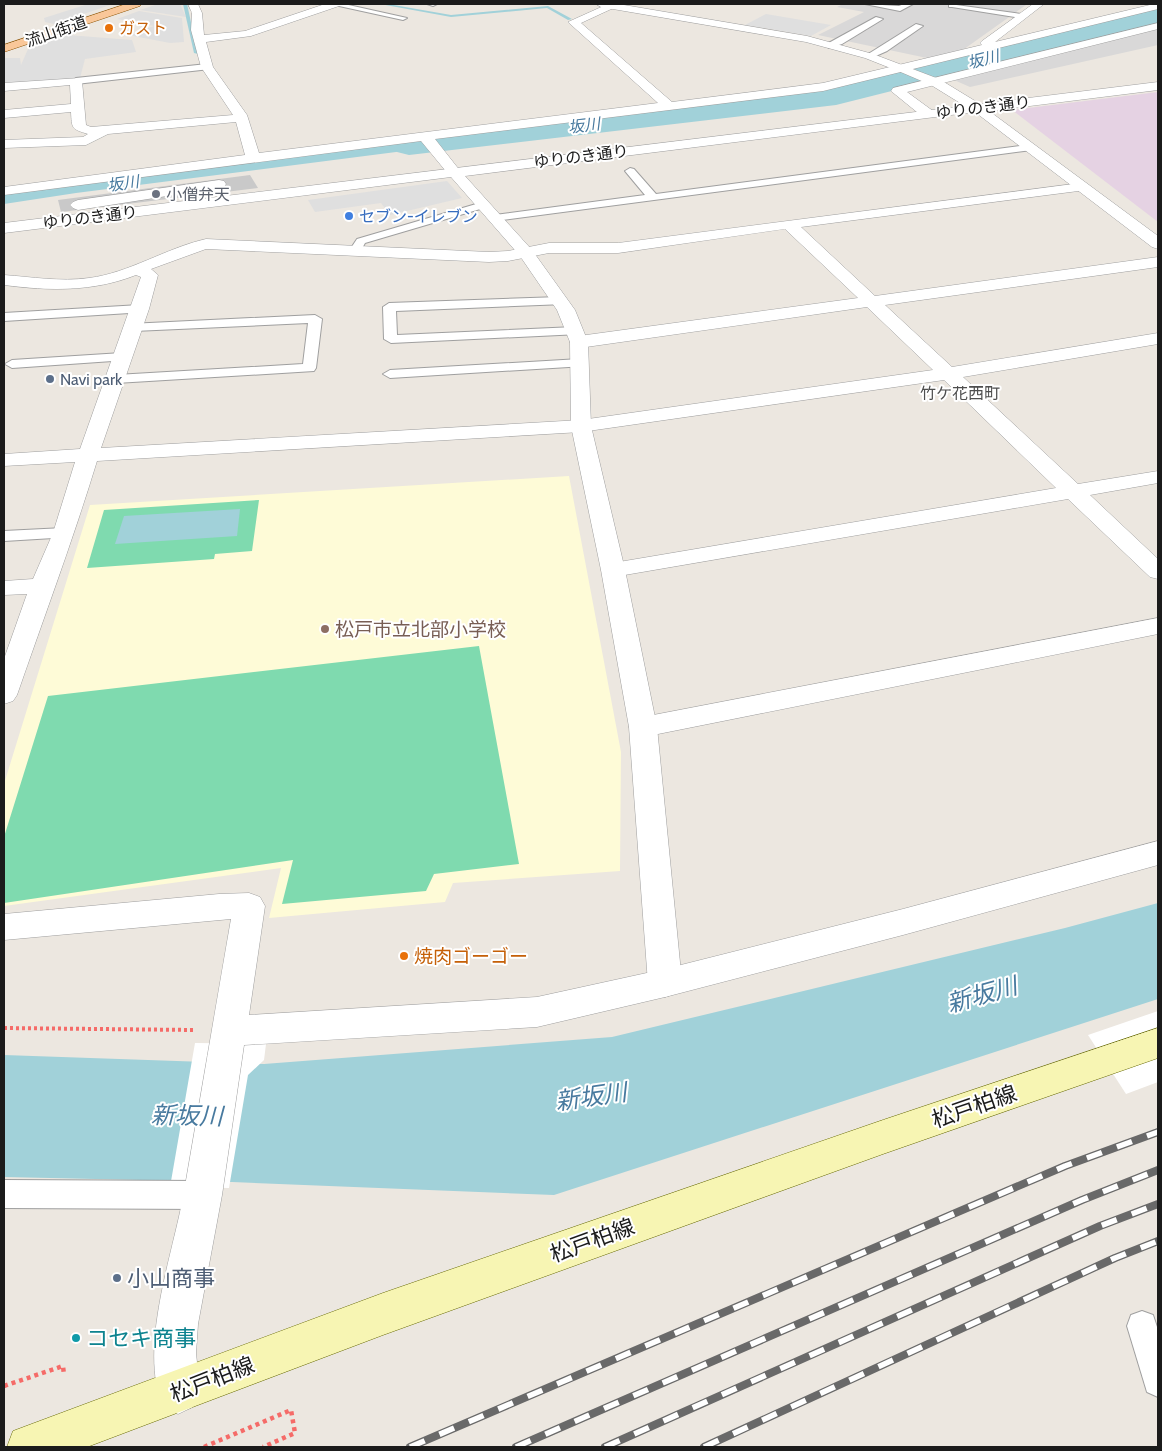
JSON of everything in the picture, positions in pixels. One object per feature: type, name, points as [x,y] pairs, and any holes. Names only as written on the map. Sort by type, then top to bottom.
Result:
[{"type":"main road","name":"流山街道","points":[[4,49],[136,4]]},
{"type":"main road","name":"松戸柏線","points":[[29,1447],[411,1304],[874,1140],[1158,1043]]},
{"type":"street","points":[[193,4],[197,13],[197,30],[208,67],[241,118],[253,158]]},
{"type":"street","points":[[200,39],[246,34],[335,4]]},
{"type":"street","points":[[669,106],[573,22],[610,4],[786,35],[829,45],[905,68],[933,81],[976,107],[1158,244]]},
{"type":"street","points":[[982,49],[987,42],[1038,4]]},
{"type":"street","points":[[4,191],[253,158],[429,141],[669,106],[823,87],[1158,6]]},
{"type":"street","points":[[928,114],[897,91],[1156,27]]},
{"type":"street","points":[[4,87],[76,81],[79,127],[90,131],[241,118]]},
{"type":"street","name":"ゆりのき通り","points":[[4,228],[1158,86]]},
{"type":"street","points":[[4,114],[78,107]]},
{"type":"street","points":[[4,144],[86,141],[106,130]]},
{"type":"street","points":[[429,141],[526,253],[560,301],[578,345],[582,426],[613,570],[643,727],[665,983]]},
{"type":"street","points":[[78,205],[219,184]]},
{"type":"street","points":[[4,280],[66,285],[90,283],[137,269],[192,247],[206,244],[489,257],[508,256],[549,248],[618,248],[1081,187]]},
{"type":"street","points":[[789,224],[1158,572]]},
{"type":"street","points":[[578,345],[871,301],[1158,262]]},
{"type":"street","points":[[6,682],[64,533],[88,456],[137,318],[150,275],[137,269]]},
{"type":"street","points":[[4,460],[582,426],[948,374],[1158,338]]},
{"type":"street","points":[[613,570],[1158,477]]},
{"type":"street","points":[[4,588],[42,586]]},
{"type":"street","points":[[643,727],[1158,626]]},
{"type":"street","points":[[229,1037],[537,1012],[665,983],[913,920],[1158,853]]},
{"type":"street","points":[[4,927],[249,906],[204,1191],[177,1324],[175,1352],[178,1392]]},
{"type":"lane","points":[[335,4],[403,18]]},
{"type":"lane","points":[[869,4],[900,9],[909,4]]},
{"type":"lane","points":[[950,6],[1021,16]]},
{"type":"lane","points":[[829,45],[839,42],[879,19]]},
{"type":"lane","points":[[868,56],[884,49],[919,26]]},
{"type":"lane","points":[[76,81],[208,67]]},
{"type":"lane","points":[[355,250],[361,240],[489,211],[653,197],[1028,148]]},
{"type":"lane","points":[[630,171],[653,197]]},
{"type":"lane","points":[[560,301],[389,307],[391,339],[578,345]]},
{"type":"lane","points":[[4,317],[315,319],[309,368],[116,379]]},
{"type":"lane","points":[[390,374],[578,345]]},
{"type":"lane","points":[[12,364],[122,358]]},
{"type":"lane","points":[[4,536],[64,533]]},
{"type":"lane","points":[[4,1194],[204,1191]]},
{"type":"lane","points":[[1142,1326],[1158,1381]]},
{"type":"path","points":[[4,1028],[229,1037]]},
{"type":"path","points":[[4,1386],[63,1366],[64,1375]]},
{"type":"path","points":[[204,1447],[291,1410],[294,1433],[262,1447]]},
{"type":"shaded area","points":[[84,4],[113,4],[54,24],[45,22],[44,18]]},
{"type":"shaded area","points":[[158,4],[180,4],[186,17],[140,10]]},
{"type":"shaded area","points":[[843,4],[1026,5],[960,52],[927,58],[818,35],[864,12],[837,7]]},
{"type":"shaded area","points":[[139,11],[182,18],[184,42],[170,43],[128,35],[154,26],[117,19]]},
{"type":"shaded area","points":[[766,14],[831,25],[811,36],[745,25]]},
{"type":"shaded area","points":[[1158,29],[1158,45],[970,87],[954,80]]},
{"type":"shaded area","points":[[68,35],[132,40],[136,52],[85,59],[80,78],[4,85],[4,58],[20,58],[21,65],[28,49]]},
{"type":"shaded area","points":[[1158,92],[1158,222],[1012,110]]},
{"type":"shaded area","name":"小僧弁天","points":[[250,175],[258,188],[61,212],[58,200]]},
{"type":"shaded area","points":[[447,181],[462,198],[390,215],[381,203],[315,212],[308,200]]},
{"type":"shaded area","name":"松戸市立北部小学校","points":[[569,476],[621,752],[620,871],[453,883],[445,902],[269,918],[281,868],[4,906],[4,784],[90,505]]},
{"type":"green space","points":[[259,500],[252,551],[215,554],[214,559],[87,568],[104,510]]},
{"type":"green space","points":[[479,646],[519,864],[434,874],[426,891],[282,904],[293,860],[4,903],[4,837],[48,696]]},
{"type":"water","points":[[497,129],[505,138],[76,193],[4,204],[4,194]]},
{"type":"water","points":[[240,509],[237,536],[115,544],[124,516]]},
{"type":"water","name":"新坂川","points":[[1158,903],[1158,999],[554,1195],[232,1182],[4,1177],[4,1055],[264,1064],[612,1037],[1065,928]]},
{"type":"pier","points":[[1158,1011],[1158,1082],[1126,1094],[1088,1035]]},
{"type":"pier","points":[[195,1043],[266,1044],[264,1060],[248,1075],[229,1188],[170,1187]]},
{"type":"waterway","points":[[185,4],[196,53]]},
{"type":"waterway","points":[[382,4],[451,16],[548,7],[570,19]]},
{"type":"waterway","name":"坂川","points":[[409,145],[836,96],[1158,16]]},
{"type":"waterway","points":[[1133,22],[1158,27]]},
{"type":"railway","points":[[410,1447],[1065,1166],[1158,1132]]},
{"type":"railway","points":[[516,1447],[1082,1200],[1158,1170]]},
{"type":"railway","points":[[605,1447],[1100,1226],[1158,1204]]},
{"type":"railway","points":[[704,1447],[1115,1258],[1158,1241]]},
{"type":"place","name":"ガスト","points":[[109,28]]},
{"type":"place","name":"小僧弁天","points":[[156,194]]},
{"type":"place","name":"セブン-イレブン","points":[[349,216]]},
{"type":"place","name":"Navi park","points":[[50,379]]},
{"type":"place","name":"松戸市立北部小学校","points":[[325,629]]},
{"type":"place","name":"焼肉ゴーゴー","points":[[404,956]]},
{"type":"place","name":"小山商事","points":[[117,1278]]},
{"type":"place","name":"コセキ商事","points":[[76,1338]]},
{"type":"district","name":"竹ケ花西町","points":[[960,393]]}]
